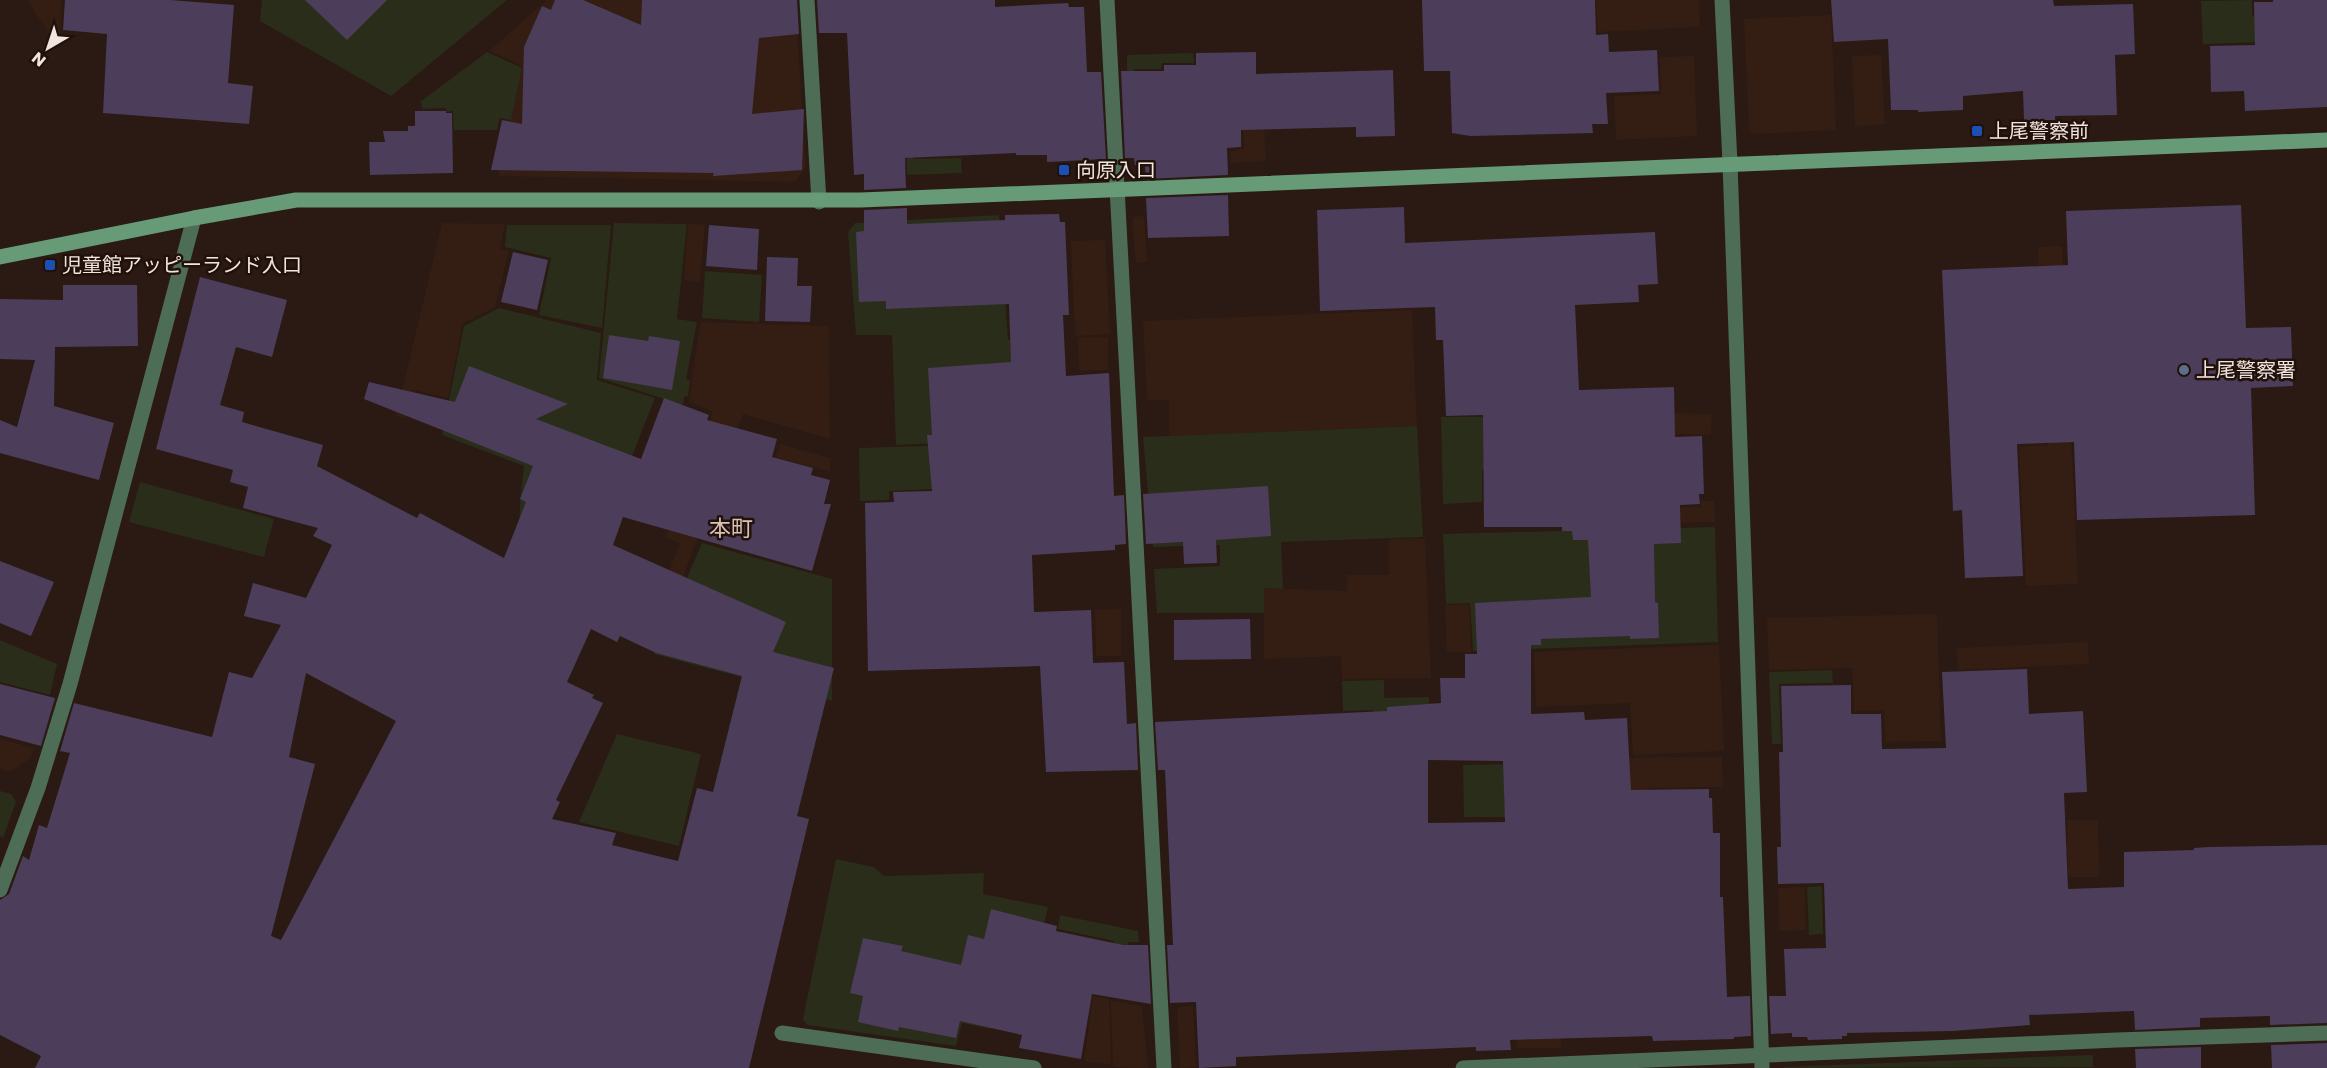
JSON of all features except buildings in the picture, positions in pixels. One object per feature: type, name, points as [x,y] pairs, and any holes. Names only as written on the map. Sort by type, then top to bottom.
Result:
[{"type":"street","points":[[807,0],[819,202]]},
{"type":"street","points":[[1107,0],[1164,1068]]},
{"type":"street","points":[[1722,0],[1730,163],[1762,1062]]},
{"type":"street","points":[[0,256],[296,200],[819,202],[2327,140]]},
{"type":"street","points":[[0,890],[38,788],[70,684],[194,218]]},
{"type":"street","points":[[782,1033],[953,1062],[1027,1068]]},
{"type":"street","points":[[1463,1068],[1762,1062],[2106,1041],[2327,1033]]},
{"type":"shaded area","points":[[27,0],[62,0],[60,34],[52,38]]},
{"type":"shaded area","points":[[547,0],[795,0],[806,167],[795,182],[498,176],[522,68],[521,65],[489,51]]},
{"type":"shaded area","points":[[1596,0],[1699,0],[1700,27],[1598,32]]},
{"type":"shaded area","points":[[1831,15],[1836,130],[1754,134],[1749,129],[1744,19]]},
{"type":"shaded area","points":[[1881,55],[1885,124],[1855,126],[1852,56]]},
{"type":"shaded area","points":[[1694,56],[1697,136],[1616,140],[1614,96],[1661,94],[1660,57]]},
{"type":"shaded area","points":[[1242,110],[1263,110],[1266,161],[1231,163],[1230,151],[1244,149]]},
{"type":"shaded area","points":[[1144,216],[1147,262],[1136,263],[1132,217]]},
{"type":"shaded area","points":[[442,223],[505,224],[500,249],[509,250],[495,307],[463,323],[448,398],[414,390],[407,419],[396,416]]},
{"type":"shaded area","points":[[688,223],[705,225],[700,282],[684,280]]},
{"type":"shaded area","points":[[1105,240],[1110,334],[1075,336],[1071,241]]},
{"type":"shaded area","points":[[2062,246],[2078,584],[2026,586],[2019,447],[2048,445],[2038,247]]},
{"type":"shaded area","points":[[1412,310],[1417,426],[1169,436],[1169,400],[1147,400],[1143,321]]},
{"type":"shaded area","points":[[700,322],[829,326],[830,439],[743,414],[673,604],[658,599],[680,543],[666,538],[713,412],[689,402]]},
{"type":"shaded area","points":[[1078,338],[1108,338],[1108,370],[1079,371]]},
{"type":"shaded area","points":[[1666,413],[1712,414],[1711,435],[1666,434]]},
{"type":"shaded area","points":[[780,444],[830,458],[830,472],[776,457]]},
{"type":"shaded area","points":[[1701,501],[1714,501],[1715,522],[1657,523],[1656,508],[1701,507]]},
{"type":"shaded area","points":[[1389,539],[1425,539],[1431,678],[1342,679],[1341,656],[1264,659],[1264,588],[1346,591],[1347,575],[1389,575]]},
{"type":"shaded area","points":[[1469,604],[1471,652],[1447,652],[1445,605]]},
{"type":"shaded area","points":[[1121,609],[1121,656],[1096,656],[1095,610]]},
{"type":"shaded area","points":[[1937,614],[1941,741],[1885,742],[1884,710],[1854,711],[1852,668],[1769,670],[1767,618]]},
{"type":"shaded area","points":[[2088,642],[2089,664],[1958,670],[1957,648]]},
{"type":"shaded area","points":[[1719,645],[1724,751],[1633,755],[1630,703],[1536,707],[1534,652]]},
{"type":"shaded area","points":[[0,739],[34,748],[31,758],[10,772],[0,769]]},
{"type":"shaded area","points":[[1722,757],[1723,787],[1649,788],[1649,795],[1588,796],[1587,758]]},
{"type":"shaded area","points":[[2067,820],[2098,820],[2099,877],[2068,877]]},
{"type":"shaded area","points":[[1805,887],[1806,930],[1779,931],[1778,888]]},
{"type":"shaded area","points":[[1093,996],[1109,999],[1111,1065],[1084,1061]]},
{"type":"shaded area","points":[[1111,1001],[1142,1006],[1148,1068],[1113,1067]]},
{"type":"shaded area","points":[[1193,1006],[1196,1067],[1180,1068],[1177,1007]]},
{"type":"shaded area","points":[[1561,1021],[1561,1048],[1517,1048],[1517,1036]]},
{"type":"green space","points":[[262,0],[507,0],[391,96],[260,21]]},
{"type":"green space","points":[[2252,0],[2252,16],[2268,15],[2268,42],[2203,44],[2201,1]]},
{"type":"green space","points":[[487,52],[522,68],[511,120],[500,118],[497,130],[454,130],[453,111],[447,112],[446,108],[423,109],[420,102]]},
{"type":"green space","points":[[1193,53],[1194,63],[1162,63],[1161,69],[1134,69],[1134,75],[1127,75],[1127,55]]},
{"type":"green space","points":[[903,67],[911,95],[913,159],[961,158],[962,173],[907,175]]},
{"type":"green space","points":[[999,215],[1008,340],[1026,340],[1032,439],[896,445],[892,335],[856,335],[848,232],[855,223]]},
{"type":"green space","points":[[614,223],[687,224],[677,319],[697,322],[686,379],[690,380],[688,396],[684,397],[683,405],[599,378]]},
{"type":"green space","points":[[507,225],[611,225],[602,328],[539,315],[551,258],[505,247]]},
{"type":"green space","points":[[705,271],[762,275],[759,322],[702,318]]},
{"type":"green space","points":[[499,308],[601,333],[597,380],[655,398],[590,562],[519,534],[524,466],[442,435],[464,326]]},
{"type":"green space","points":[[1569,416],[1513,469],[1482,470],[1482,502],[1443,504],[1441,417]]},
{"type":"green space","points":[[1417,426],[1423,537],[1281,542],[1283,589],[1264,588],[1264,613],[1157,613],[1154,569],[1220,566],[1220,545],[1153,547],[1143,437]]},
{"type":"green space","points":[[991,444],[956,488],[889,491],[889,500],[860,501],[859,448]]},
{"type":"green space","points":[[140,482],[274,519],[264,557],[129,522]]},
{"type":"green space","points":[[1715,527],[1718,642],[1473,651],[1470,603],[1446,604],[1443,534]]},
{"type":"green space","points":[[702,543],[832,579],[832,701],[654,654]]},
{"type":"green space","points":[[0,640],[57,664],[50,695],[0,682]]},
{"type":"green space","points":[[1832,670],[1833,683],[1779,684],[1781,744],[1772,744],[1769,672]]},
{"type":"green space","points":[[1384,680],[1384,698],[1429,697],[1430,720],[1374,720],[1373,710],[1343,711],[1342,681]]},
{"type":"green space","points":[[617,734],[701,754],[679,846],[579,822]]},
{"type":"green space","points":[[1516,764],[1504,791],[1504,807],[1514,807],[1514,817],[1464,817],[1463,765]]},
{"type":"green space","points":[[0,791],[11,794],[16,802],[3,838],[0,836]]},
{"type":"green space","points":[[836,859],[874,867],[884,876],[984,873],[983,894],[1048,907],[1025,1001],[999,995],[991,1029],[962,1023],[956,1046],[807,1025],[803,1019]]},
{"type":"green space","points":[[1822,886],[1823,934],[1809,935],[1807,887]]},
{"type":"green space","points":[[1060,915],[1138,931],[1139,942],[1128,942],[1128,963],[1109,966],[1114,941],[1058,929]]},
{"type":"green space","points":[[2093,1055],[2093,1067],[1784,1068],[1784,1067]]},
{"type":"place","name":"上尾警察前","points":[[1977,131]]},
{"type":"place","name":"向原入口","points":[[1064,170]]},
{"type":"place","name":"児童館アッピーランド入口","points":[[50,265]]},
{"type":"place","name":"上尾警察署","points":[[2184,370]]},
{"type":"district","name":"本町","points":[[731,528]]}]
